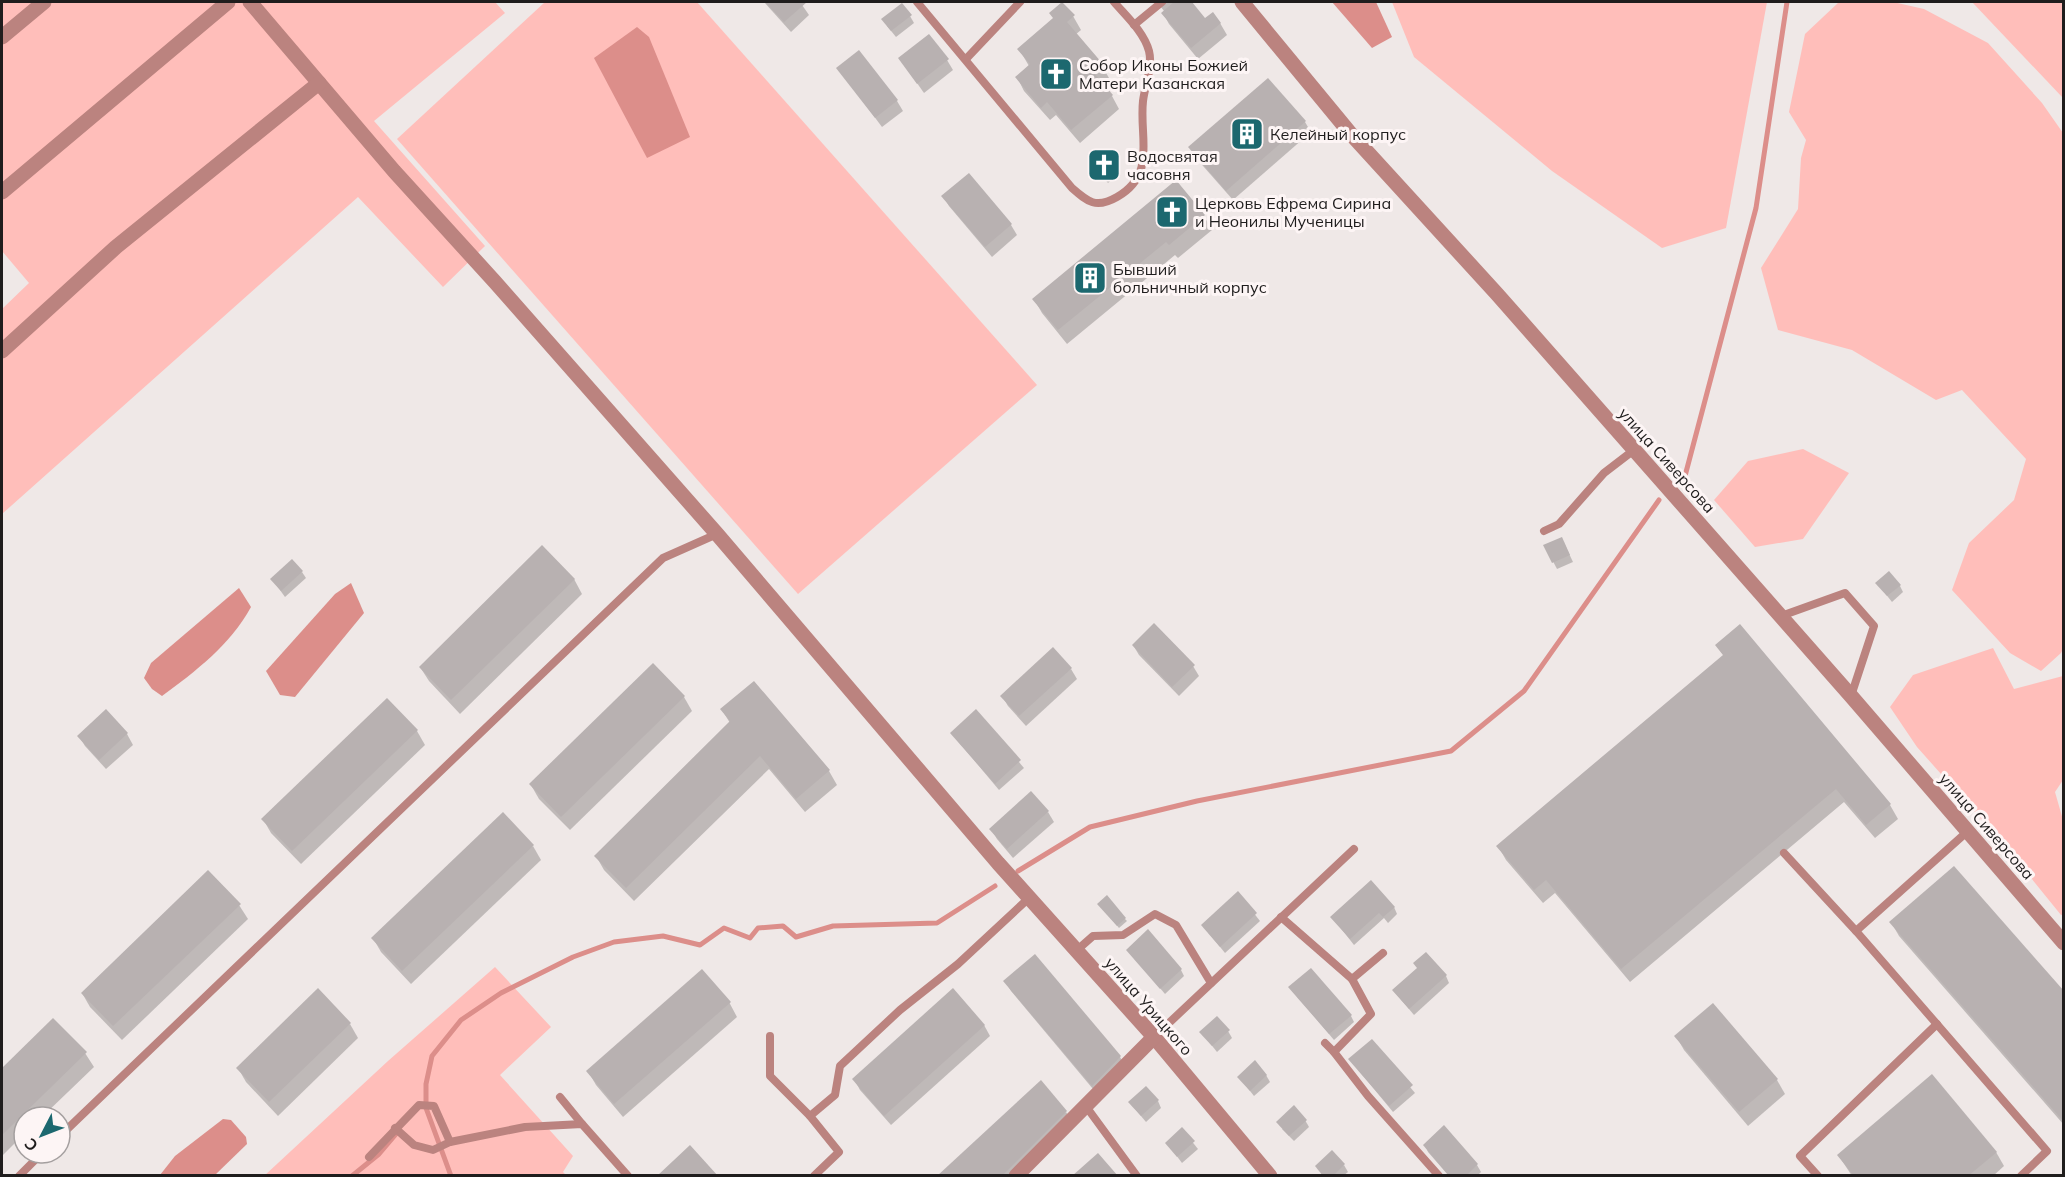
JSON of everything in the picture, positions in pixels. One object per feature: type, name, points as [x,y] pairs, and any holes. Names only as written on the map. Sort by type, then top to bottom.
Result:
[{"type":"street","points":[[2,37],[44,2]]},
{"type":"street","points":[[2,192],[228,2]]},
{"type":"street","name":"улица Урицкого","points":[[250,2],[394,171],[717,534],[998,863],[1154,1037],[1270,1176]]},
{"type":"street","name":"улица Сиверсова","points":[[1242,2],[1350,133],[1489,286],[1781,616],[2064,943]]},
{"type":"street","points":[[2,351],[116,247],[319,83]]},
{"type":"street","points":[[1016,1176],[1154,1037]]},
{"type":"lane","points":[[917,2],[1072,188],[1095,204],[1106,203],[1121,195],[1132,184],[1142,170],[1145,145],[1143,99],[1150,64],[1149,51],[1145,40],[1114,2]]},
{"type":"lane","points":[[966,59],[1020,2]]},
{"type":"lane","points":[[1134,25],[1162,2]]},
{"type":"lane","points":[[1544,531],[1559,524],[1604,473],[1634,450]]},
{"type":"lane","points":[[72,1124],[663,558],[717,534]]},
{"type":"lane","points":[[1781,616],[1845,593],[1874,626],[1851,696]]},
{"type":"lane","points":[[1856,931],[1968,831]]},
{"type":"lane","points":[[1154,1037],[1354,849]]},
{"type":"lane","points":[[1784,853],[1856,931],[2047,1151],[2021,1176]]},
{"type":"lane","points":[[810,1116],[835,1095],[840,1066],[900,1010],[958,964],[1029,898]]},
{"type":"lane","points":[[1076,951],[1093,936],[1123,934],[1155,914],[1176,926],[1210,983]]},
{"type":"lane","points":[[1281,917],[1352,979],[1371,1014],[1334,1052]]},
{"type":"lane","points":[[1352,979],[1383,953]]},
{"type":"lane","points":[[1818,1176],[1800,1156],[1937,1024]]},
{"type":"lane","points":[[770,1036],[770,1076],[810,1116],[839,1152],[814,1176]]},
{"type":"lane","points":[[1325,1043],[1368,1096],[1439,1176]]},
{"type":"lane","points":[[560,1097],[628,1176]]},
{"type":"lane","points":[[369,1156],[418,1106],[435,1106],[450,1142]]},
{"type":"lane","points":[[1085,1106],[1137,1176]]},
{"type":"lane","points":[[395,1128],[414,1145],[433,1150],[450,1142],[525,1127],[582,1125]]},
{"type":"lane","points":[[19,1176],[30,1165]]},
{"type":"shaded area","points":[[2,2],[495,2],[505,13],[374,121],[485,246],[443,287],[358,197],[2,514],[2,309],[29,283],[2,251]]},
{"type":"shaded area","points":[[545,2],[697,2],[1037,385],[798,594],[397,139]]},
{"type":"shaded area","points":[[1332,2],[1376,2],[1392,37],[1372,48]]},
{"type":"shaded area","points":[[1392,2],[1767,2],[1726,228],[1662,248],[1552,171],[1414,57]]},
{"type":"shaded area","points":[[1839,2],[1893,2],[1924,9],[1988,43],[2042,103],[2063,133],[2064,647],[2061,653],[2041,671],[2010,653],[1952,590],[1969,543],[2014,500],[2026,459],[1962,390],[1936,400],[1852,350],[1778,330],[1761,268],[1798,209],[1801,158],[1806,140],[1789,112],[1805,34]]},
{"type":"shaded area","points":[[1972,2],[2063,2],[2063,98]]},
{"type":"shaded area","points":[[637,27],[649,37],[690,137],[647,158],[594,58]]},
{"type":"shaded area","points":[[1803,449],[1849,473],[1803,539],[1755,547],[1714,500],[1748,461]]},
{"type":"shaded area","points":[[351,583],[364,613],[295,697],[280,695],[266,671],[335,594]]},
{"type":"shaded area","points":[[239,588],[251,607],[243,621],[223,645],[200,667],[162,696],[152,689],[144,678],[151,663]]},
{"type":"shaded area","points":[[1993,648],[2014,689],[2063,676],[2063,780],[2055,792],[2063,820],[2064,914],[2061,915],[2006,847],[1917,747],[1890,707],[1913,675]]},
{"type":"shaded area","points":[[495,967],[551,1027],[500,1075],[573,1156],[563,1172],[566,1175],[264,1176],[388,1061]]},
{"type":"shaded area","points":[[223,1119],[231,1120],[246,1137],[247,1144],[215,1175],[160,1175],[175,1156]]},
{"type":"building","points":[[765,2],[807,2],[784,22]]},
{"type":"building","name":"Собор Иконы Божией Матери Казанская","points":[[1062,2],[1075,15],[1067,22],[1102,63],[1092,71],[1113,95],[1071,130],[1047,102],[1041,108],[1015,77],[1030,64],[1017,49],[1053,18],[1049,13]]},
{"type":"building","points":[[1174,2],[1192,2],[1205,18],[1213,12],[1221,23],[1191,48],[1161,13]]},
{"type":"building","points":[[902,3],[912,15],[891,31],[881,19]]},
{"type":"building","points":[[929,34],[949,59],[917,84],[898,58]]},
{"type":"building","points":[[859,50],[898,100],[875,118],[836,68]]},
{"type":"building","name":"Келейный корпус","points":[[1268,78],[1306,121],[1226,191],[1188,147]]},
{"type":"building","name":"Водосвятая часовня","points":[[1104,153],[1116,166],[1104,177],[1091,164]]},
{"type":"building","points":[[969,173],[1012,224],[985,247],[941,196]]},
{"type":"building","points":[[1176,180],[1205,215],[1169,245],[1166,242],[1058,330],[1032,299]]},
{"type":"building","points":[[1562,537],[1570,555],[1552,563],[1543,545]]},
{"type":"building","points":[[542,545],[575,579],[451,700],[419,667]]},
{"type":"building","points":[[292,559],[303,571],[281,591],[270,579]]},
{"type":"building","points":[[1889,571],[1901,585],[1887,596],[1875,583]]},
{"type":"building","points":[[1154,623],[1195,665],[1172,687],[1132,645]]},
{"type":"building","points":[[1740,624],[1891,804],[1866,825],[1836,789],[1621,969],[1546,880],[1534,890],[1496,846],[1723,655],[1715,645]]},
{"type":"building","points":[[1053,647],[1072,668],[1019,716],[1000,696]]},
{"type":"building","points":[[653,663],[685,696],[561,817],[529,784]]},
{"type":"building","points":[[754,681],[830,770],[796,799],[760,756],[626,888],[594,856],[730,721],[720,709]]},
{"type":"building","points":[[387,698],[418,730],[292,851],[261,819]]},
{"type":"building","points":[[106,709],[128,733],[99,760],[77,736]]},
{"type":"building","points":[[976,709],[1021,760],[995,784],[950,733]]},
{"type":"building","points":[[1031,791],[1049,811],[1007,849],[989,829]]},
{"type":"building","points":[[503,812],[534,845],[402,971],[371,938]]},
{"type":"building","points":[[1954,866],[2064,991],[2064,1122],[1889,922]]},
{"type":"building","points":[[208,870],[241,904],[113,1026],[81,993]]},
{"type":"building","points":[[1371,880],[1395,907],[1383,917],[1379,913],[1350,939],[1330,917]]},
{"type":"building","points":[[1238,891],[1257,913],[1220,947],[1201,925]]},
{"type":"building","points":[[1107,895],[1126,918],[1117,926],[1097,904]]},
{"type":"building","points":[[1148,929],[1182,969],[1160,989],[1126,950]]},
{"type":"building","points":[[1426,952],[1447,975],[1409,1009],[1392,990],[1417,968],[1413,963]]},
{"type":"building","points":[[1035,954],[1121,1056],[1092,1086],[1003,981]]},
{"type":"building","points":[[1311,968],[1352,1015],[1329,1034],[1288,987]]},
{"type":"building","points":[[702,969],[731,1002],[614,1104],[586,1071]]},
{"type":"building","points":[[318,988],[351,1023],[269,1102],[236,1068]]},
{"type":"building","points":[[953,988],[985,1025],[884,1116],[852,1079]]},
{"type":"building","points":[[1713,1003],[1778,1079],[1739,1112],[1674,1036]]},
{"type":"building","points":[[1217,1016],[1230,1030],[1212,1046],[1199,1032]]},
{"type":"building","points":[[53,1018],[87,1052],[33,1105],[12,1105],[12,1125],[2,1135],[2,1068]]},
{"type":"building","points":[[1372,1039],[1413,1085],[1389,1106],[1348,1059]]},
{"type":"building","points":[[1255,1060],[1267,1075],[1250,1091],[1237,1077]]},
{"type":"building","points":[[1932,1074],[1997,1152],[1968,1176],[1854,1176],[1837,1155]]},
{"type":"building","points":[[1041,1080],[1067,1111],[1002,1176],[937,1176]]},
{"type":"building","points":[[1146,1086],[1159,1100],[1141,1116],[1128,1102]]},
{"type":"building","points":[[1294,1105],[1307,1120],[1289,1136],[1276,1122]]},
{"type":"building","points":[[1444,1125],[1478,1164],[1466,1176],[1449,1176],[1423,1145]]},
{"type":"building","points":[[1182,1127],[1195,1141],[1177,1157],[1165,1143]]},
{"type":"building","points":[[690,1145],[718,1176],[657,1176]]},
{"type":"building","points":[[1332,1150],[1345,1164],[1333,1176],[1323,1176],[1315,1166]]},
{"type":"building","points":[[1098,1153],[1118,1176],[1072,1176]]},
{"type":"waterway","points":[[1685,476],[1756,208],[1787,2]]},
{"type":"waterway","points":[[1018,871],[1090,827],[1197,801],[1451,751],[1524,691],[1659,500]]},
{"type":"waterway","points":[[451,1176],[426,1108],[426,1084],[432,1056],[461,1020],[501,993],[573,957],[614,942],[663,936],[700,945],[724,928],[750,938],[758,928],[783,926],[796,937],[833,926],[937,923],[995,886]]},
{"type":"waterway","points":[[352,1176],[379,1154],[396,1134]]},
{"type":"place","name":"Собор Иконы Божией Матери Казанская","points":[[1056,74]]},
{"type":"place","name":"Келейный корпус","points":[[1247,134]]},
{"type":"place","name":"Водосвятая часовня","points":[[1104,165]]},
{"type":"place","name":"Церковь Ефрема Сирина и Неонилы Мученицы","points":[[1172,212]]},
{"type":"place","name":"Бывший больничный корпус","points":[[1090,278]]}]
